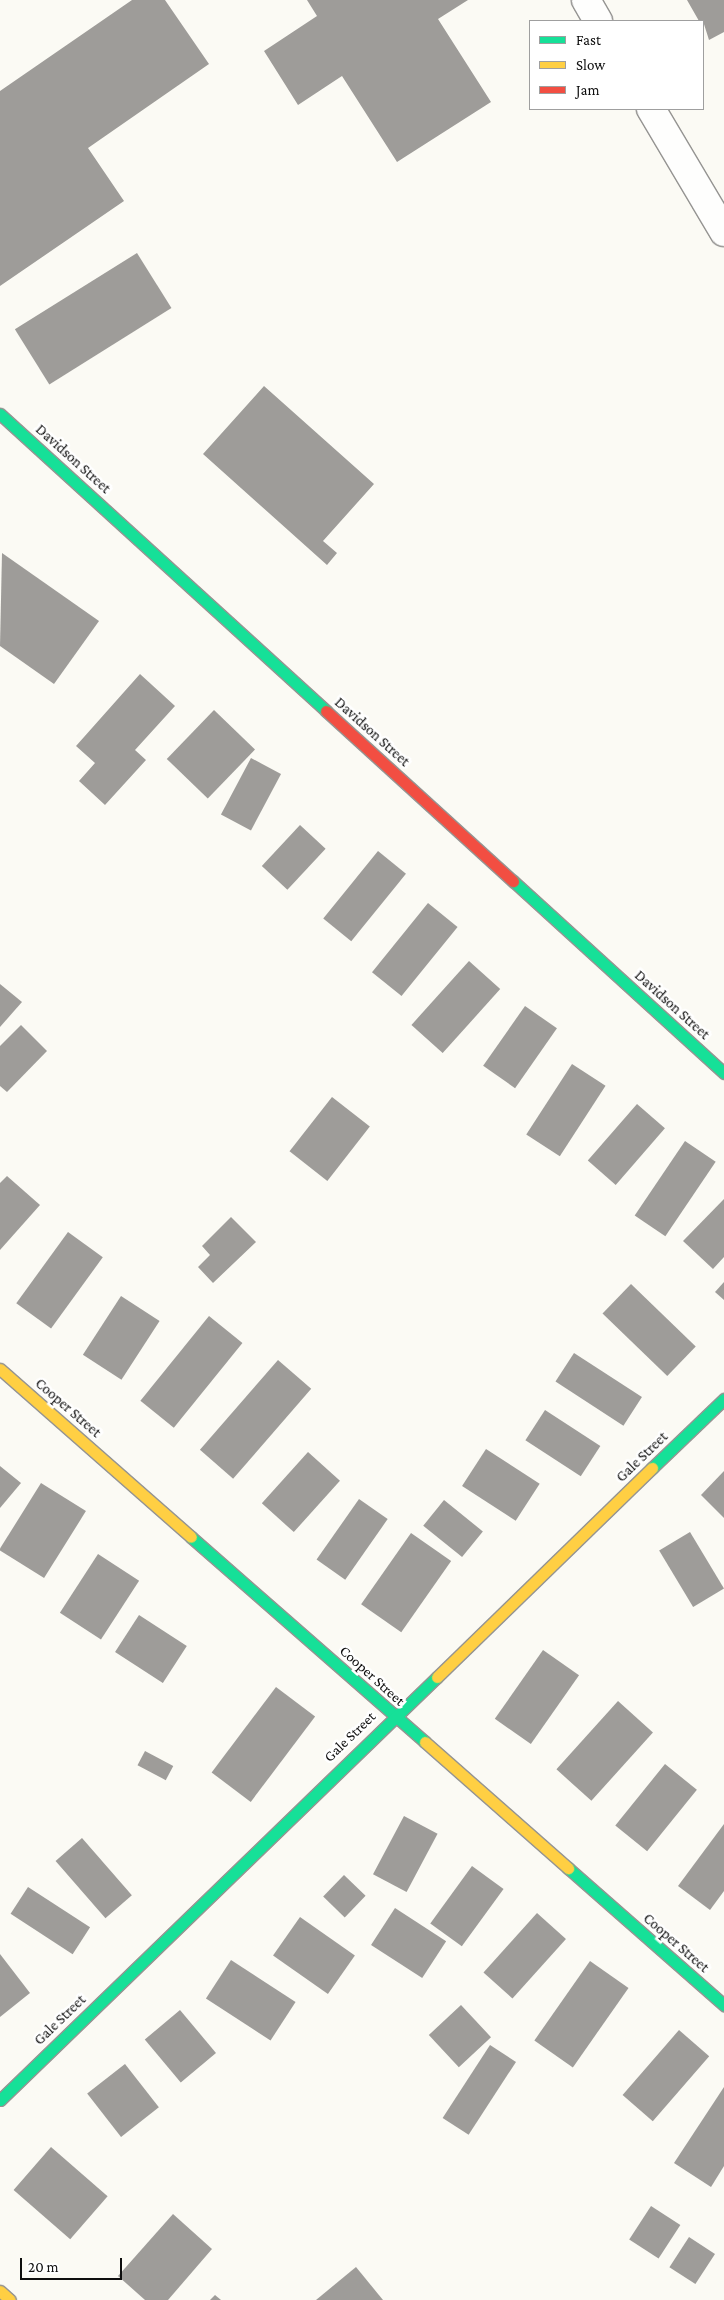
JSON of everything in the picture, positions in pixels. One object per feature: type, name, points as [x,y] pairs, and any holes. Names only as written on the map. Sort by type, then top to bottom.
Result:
[{"type":"main road","name":"Davidson Street","points":[[0,414],[724,1072]]},
{"type":"main road","name":"Cooper Street","points":[[0,1369],[199,1541],[393,1716],[724,2005]]},
{"type":"main road","name":"Gale Street","points":[[0,2100],[393,1716],[724,1399]]},
{"type":"main road","points":[[0,2291],[10,2300]]},
{"type":"street","points":[[586,0],[597,20]]},
{"type":"street","points":[[651,110],[724,232]]},
{"type":"building","points":[[132,0],[165,0],[209,64],[88,148],[124,201],[0,286],[0,91]]},
{"type":"building","points":[[307,0],[468,0],[438,19],[491,102],[397,162],[342,76],[298,105],[264,51],[317,16]]},
{"type":"building","points":[[687,0],[724,0],[724,32],[709,40],[704,20],[698,20]]},
{"type":"building","points":[[137,253],[171,308],[49,384],[15,329]]},
{"type":"building","points":[[264,386],[374,484],[323,541],[337,553],[327,565],[203,454]]},
{"type":"building","points":[[2,553],[99,621],[54,684],[0,646]]},
{"type":"building","points":[[140,674],[175,706],[135,750],[146,760],[105,805],[79,781],[95,763],[76,746]]},
{"type":"building","points":[[214,710],[255,750],[208,799],[167,759]]},
{"type":"building","points":[[251,758],[281,774],[251,830],[221,815]]},
{"type":"building","points":[[300,825],[326,849],[287,890],[262,866]]},
{"type":"building","points":[[378,851],[406,874],[351,941],[323,919]]},
{"type":"building","points":[[428,903],[458,927],[402,996],[372,972]]},
{"type":"building","points":[[469,961],[500,989],[443,1053],[411,1025]]},
{"type":"building","points":[[0,984],[22,1002],[0,1027]]},
{"type":"building","points":[[525,1006],[557,1028],[515,1088],[483,1066]]},
{"type":"building","points":[[21,1025],[47,1051],[7,1092],[0,1086],[0,1046]]},
{"type":"building","points":[[572,1064],[606,1086],[560,1156],[526,1134]]},
{"type":"building","points":[[332,1097],[370,1127],[327,1181],[290,1151]]},
{"type":"building","points":[[637,1104],[665,1128],[616,1185],[588,1161]]},
{"type":"building","points":[[685,1141],[716,1162],[665,1236],[635,1216]]},
{"type":"building","points":[[7,1176],[40,1205],[0,1250],[0,1183]]},
{"type":"building","points":[[724,1199],[724,1257],[713,1269],[683,1241]]},
{"type":"building","points":[[231,1217],[256,1242],[213,1283],[198,1267],[210,1255],[202,1246]]},
{"type":"building","points":[[68,1232],[103,1257],[51,1328],[16,1303]]},
{"type":"building","points":[[724,1282],[724,1300],[715,1292]]},
{"type":"building","points":[[631,1284],[696,1347],[667,1376],[603,1313]]},
{"type":"building","points":[[121,1296],[160,1321],[121,1380],[83,1355]]},
{"type":"building","points":[[209,1316],[242,1343],[174,1428],[140,1401]]},
{"type":"building","points":[[574,1353],[642,1397],[623,1426],[555,1382]]},
{"type":"building","points":[[278,1360],[311,1389],[233,1479],[200,1450]]},
{"type":"building","points":[[545,1410],[600,1446],[581,1476],[525,1440]]},
{"type":"building","points":[[486,1449],[540,1484],[516,1521],[462,1486]]},
{"type":"building","points":[[308,1452],[340,1481],[294,1532],[262,1503]]},
{"type":"building","points":[[0,1466],[21,1483],[0,1508]]},
{"type":"building","points":[[724,1471],[724,1518],[701,1495]]},
{"type":"building","points":[[41,1483],[86,1511],[44,1578],[0,1551]]},
{"type":"building","points":[[359,1499],[388,1519],[345,1580],[317,1560]]},
{"type":"building","points":[[444,1500],[483,1531],[462,1557],[423,1526]]},
{"type":"building","points":[[690,1532],[724,1589],[693,1607],[659,1551]]},
{"type":"building","points":[[411,1533],[451,1561],[401,1632],[361,1604]]},
{"type":"building","points":[[98,1554],[139,1581],[101,1639],[60,1613]]},
{"type":"building","points":[[139,1615],[187,1646],[163,1683],[115,1652]]},
{"type":"building","points":[[543,1650],[579,1675],[531,1744],[495,1719]]},
{"type":"building","points":[[276,1687],[315,1716],[251,1802],[212,1772]]},
{"type":"building","points":[[618,1701],[653,1732],[591,1801],[556,1769]]},
{"type":"building","points":[[145,1751],[173,1766],[166,1780],[137,1765]]},
{"type":"building","points":[[665,1764],[697,1790],[647,1851],[615,1825]]},
{"type":"building","points":[[404,1816],[438,1834],[407,1892],[373,1874]]},
{"type":"building","points":[[724,1824],[724,1891],[710,1910],[678,1886]]},
{"type":"building","points":[[82,1838],[132,1895],[105,1918],[56,1861]]},
{"type":"building","points":[[472,1866],[504,1889],[462,1946],[430,1923]]},
{"type":"building","points":[[344,1875],[366,1896],[345,1917],[323,1897]]},
{"type":"building","points":[[28,1887],[90,1927],[73,1954],[11,1914]]},
{"type":"building","points":[[395,1908],[446,1941],[422,1978],[371,1945]]},
{"type":"building","points":[[537,1913],[566,1939],[512,1999],[483,1972]]},
{"type":"building","points":[[300,1917],[355,1955],[328,1994],[273,1956]]},
{"type":"building","points":[[0,1954],[30,1993],[0,2017]]},
{"type":"building","points":[[231,1960],[296,2002],[271,2041],[206,1999]]},
{"type":"building","points":[[590,1961],[629,1988],[573,2067],[534,2040]]},
{"type":"building","points":[[461,2005],[491,2037],[459,2067],[429,2035]]},
{"type":"building","points":[[180,2010],[216,2053],[181,2082],[145,2040]]},
{"type":"building","points":[[679,2030],[709,2056],[653,2121],[623,2095]]},
{"type":"building","points":[[490,2045],[516,2062],[469,2135],[443,2118]]},
{"type":"building","points":[[125,2064],[159,2107],[121,2137],[87,2094]]},
{"type":"building","points":[[724,2087],[724,2166],[711,2187],[674,2163]]},
{"type":"building","points":[[51,2147],[108,2196],[70,2239],[14,2190]]},
{"type":"building","points":[[651,2206],[680,2225],[659,2259],[629,2240]]},
{"type":"building","points":[[173,2214],[212,2249],[168,2300],[145,2300],[118,2276]]},
{"type":"building","points":[[689,2237],[715,2254],[695,2284],[669,2267]]},
{"type":"building","points":[[356,2267],[383,2300],[316,2300]]},
{"type":"building","points":[[215,2295],[221,2300],[210,2300]]},
{"type":"traffic: fast","points":[[0,414],[326,711]]},
{"type":"traffic: fast","points":[[513,881],[724,1073]]},
{"type":"traffic: fast","points":[[652,1468],[724,1399]]},
{"type":"traffic: fast","points":[[191,1537],[425,1742]]},
{"type":"traffic: fast","points":[[0,2100],[437,1677]]},
{"type":"traffic: fast","points":[[568,1868],[724,2005]]},
{"type":"traffic: slow","points":[[0,1369],[191,1537]]},
{"type":"traffic: slow","points":[[437,1677],[652,1468]]},
{"type":"traffic: slow","points":[[425,1742],[568,1868]]},
{"type":"traffic: slow","points":[[0,2291],[10,2300]]},
{"type":"traffic: jam","points":[[326,711],[513,881]]}]
